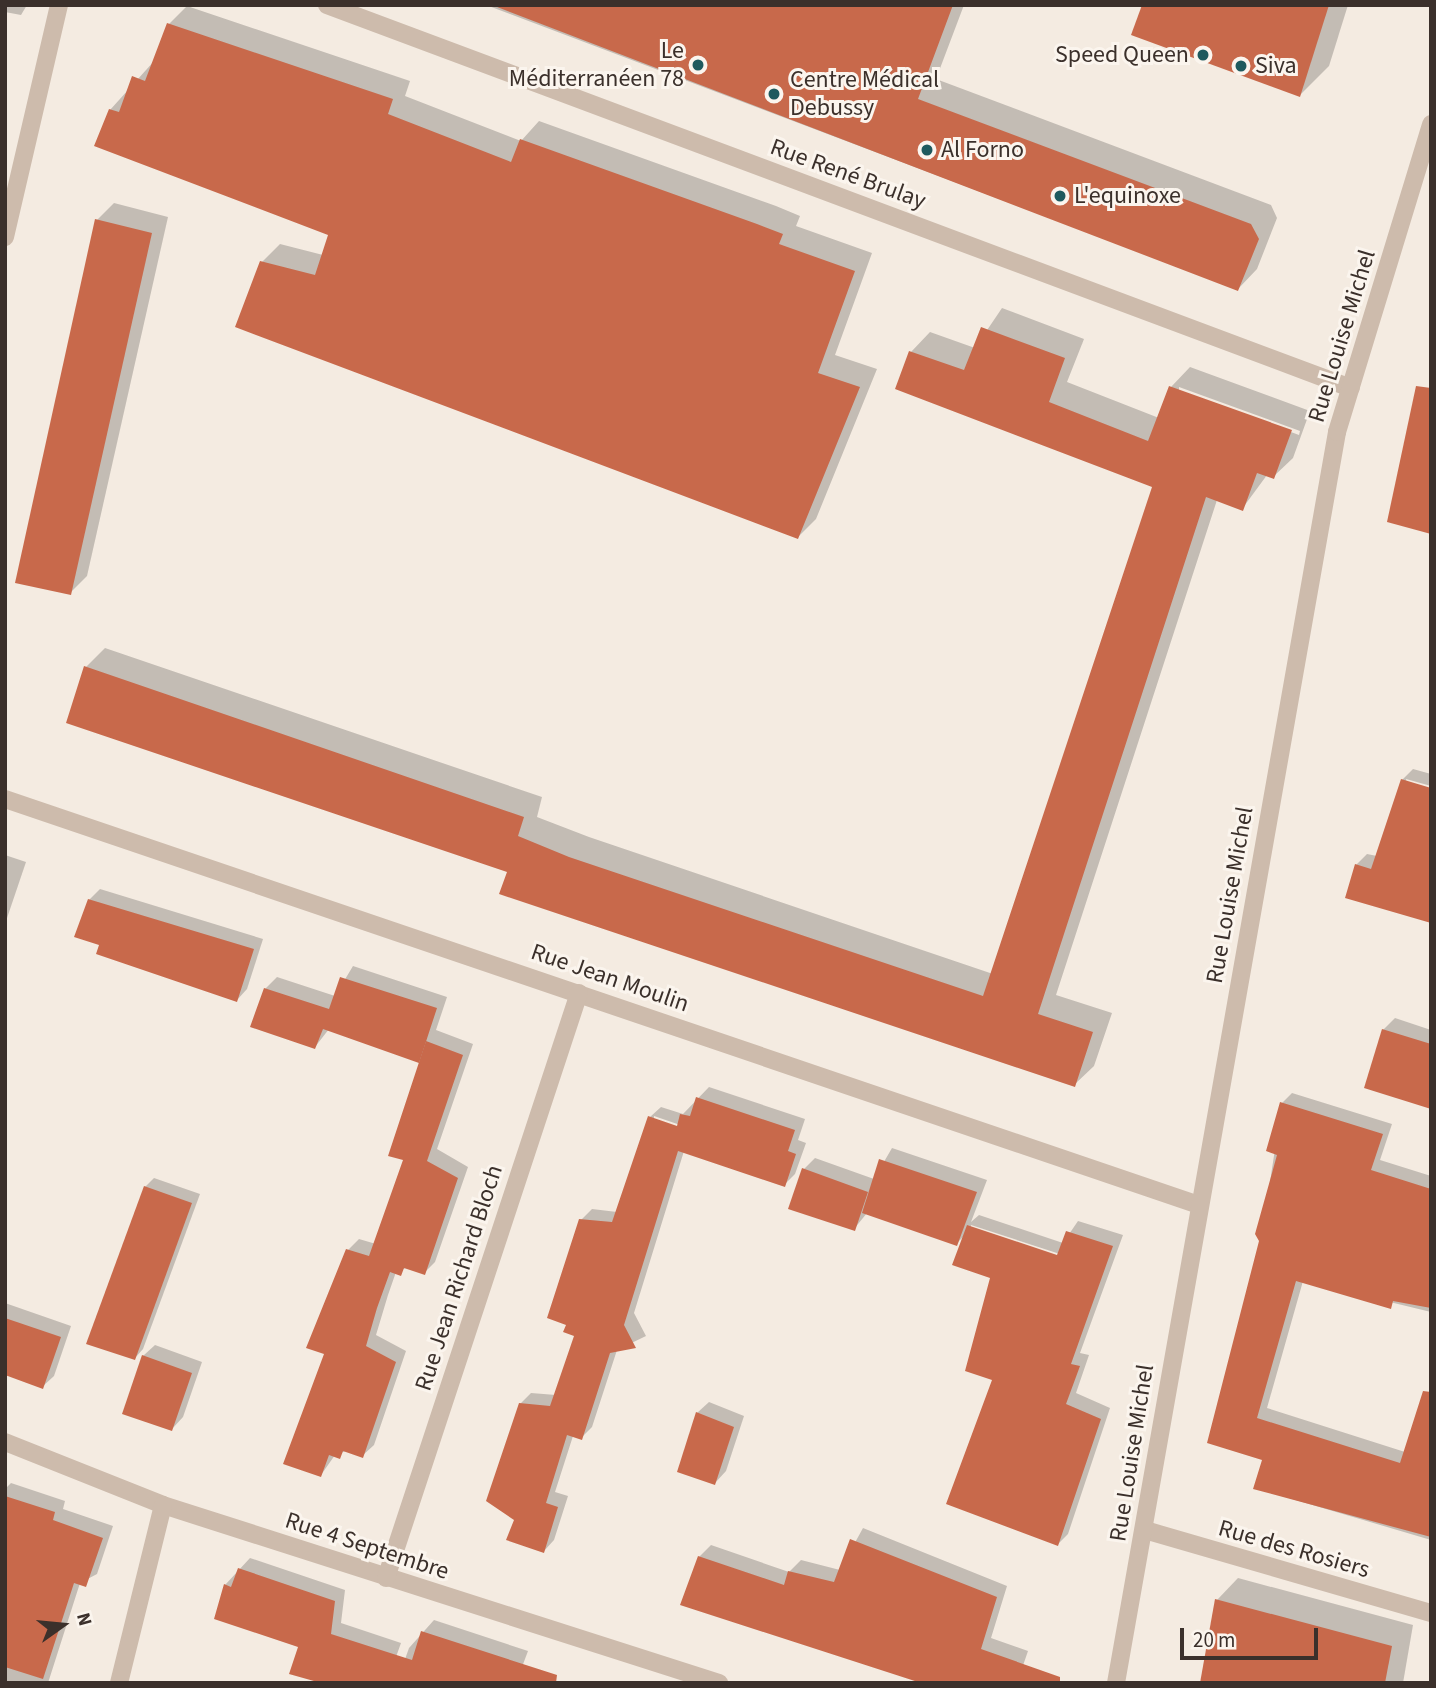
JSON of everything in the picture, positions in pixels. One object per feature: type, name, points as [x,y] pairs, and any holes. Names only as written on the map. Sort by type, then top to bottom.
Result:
[{"type":"street","points":[[5,237],[59,5]]},
{"type":"street","name":"Rue René Brulay","points":[[327,5],[1351,388]]},
{"type":"street","name":"Rue Louise Michel","points":[[1116,1683],[1337,432],[1431,124]]},
{"type":"street","name":"Rue Jean Moulin","points":[[5,799],[1199,1205]]},
{"type":"street","name":"Rue Jean Richard Bloch","points":[[386,1578],[579,993]]},
{"type":"street","name":"Rue 4 Septembre","points":[[5,1442],[163,1506],[719,1683]]},
{"type":"street","points":[[119,1683],[163,1506]]},
{"type":"street","name":"Rue des Rosiers","points":[[1145,1530],[1431,1613]]},
{"type":"building","points":[[492,5],[953,5],[918,99],[1251,224],[1259,239],[1238,291]]},
{"type":"building","points":[[1142,5],[1329,5],[1300,97],[1131,35]]},
{"type":"building","points":[[167,23],[393,99],[388,114],[511,162],[520,139],[783,234],[779,244],[855,271],[818,373],[860,387],[798,539],[235,327],[260,261],[315,275],[328,235],[94,146],[109,109],[119,112],[132,76],[145,81]]},
{"type":"building","points":[[95,219],[152,233],[71,595],[15,583]]},
{"type":"building","points":[[981,327],[1065,358],[1049,402],[1148,441],[1169,386],[1292,430],[1274,479],[1257,473],[1243,511],[1206,497],[1038,1014],[1093,1032],[1075,1087],[499,894],[507,872],[66,723],[84,666],[524,817],[518,836],[569,857],[983,996],[1152,487],[895,389],[909,351],[964,370]]},
{"type":"building","points":[[1416,386],[1431,388],[1431,534],[1387,522]]},
{"type":"building","points":[[1401,779],[1431,788],[1431,923],[1345,898],[1355,864],[1371,869]]},
{"type":"building","points":[[88,899],[254,949],[237,1002],[96,954],[99,945],[74,937]]},
{"type":"building","points":[[340,977],[437,1008],[419,1063],[323,1029],[315,1049],[250,1027],[264,988],[329,1009]]},
{"type":"building","points":[[1382,1029],[1431,1044],[1431,1109],[1364,1088]]},
{"type":"building","points":[[426,1041],[463,1055],[427,1161],[458,1178],[425,1275],[404,1268],[401,1276],[390,1272],[377,1308],[366,1346],[396,1362],[363,1458],[343,1451],[340,1459],[329,1455],[321,1477],[283,1464],[324,1354],[306,1348],[346,1249],[369,1256],[403,1160],[388,1156]]},
{"type":"building","points":[[696,1097],[795,1130],[788,1151],[796,1154],[785,1187],[678,1151],[624,1325],[636,1348],[610,1353],[582,1440],[567,1435],[546,1503],[558,1507],[544,1553],[506,1540],[514,1520],[486,1501],[519,1403],[550,1406],[574,1336],[563,1332],[566,1325],[547,1318],[579,1219],[612,1222],[648,1116],[677,1126],[680,1114],[690,1116]]},
{"type":"building","points":[[1280,1102],[1383,1134],[1371,1170],[1431,1189],[1431,1308],[1393,1301],[1391,1309],[1296,1281],[1257,1418],[1400,1463],[1423,1391],[1431,1392],[1431,1537],[1253,1489],[1262,1460],[1207,1443],[1259,1241],[1255,1234],[1277,1155],[1266,1151]]},
{"type":"building","points":[[879,1159],[977,1192],[957,1246],[862,1213]]},
{"type":"building","points":[[802,1168],[868,1192],[855,1231],[788,1209]]},
{"type":"building","points":[[144,1186],[192,1203],[135,1360],[86,1344]]},
{"type":"building","points":[[967,1225],[1057,1255],[1066,1231],[1113,1246],[1071,1364],[1080,1366],[1066,1404],[1101,1419],[1058,1546],[946,1504],[992,1380],[965,1371],[990,1278],[952,1265]]},
{"type":"building","points":[[5,1318],[61,1337],[43,1389],[5,1375]]},
{"type":"building","points":[[142,1355],[192,1373],[172,1431],[122,1414]]},
{"type":"building","points":[[696,1412],[734,1427],[715,1485],[677,1472]]},
{"type":"building","points":[[5,1496],[55,1512],[53,1520],[103,1538],[86,1587],[74,1583],[43,1679],[5,1667]]},
{"type":"building","points":[[850,1539],[997,1597],[981,1649],[1060,1677],[1060,1683],[921,1683],[680,1605],[698,1556],[784,1585],[788,1571],[834,1582]]},
{"type":"building","points":[[238,1568],[335,1601],[331,1634],[412,1660],[421,1631],[557,1675],[556,1683],[321,1683],[289,1674],[298,1647],[214,1619],[224,1584],[231,1587]]},
{"type":"building","points":[[1215,1599],[1392,1646],[1385,1683],[1200,1683]]},
{"type":"place","name":"Speed Queen","points":[[1203,55]]},
{"type":"place","name":"Le Méditerranéen 78","points":[[698,65]]},
{"type":"place","name":"Siva","points":[[1241,66]]},
{"type":"place","name":"Centre Médical Debussy","points":[[774,94]]},
{"type":"place","name":"Al Forno","points":[[927,150]]},
{"type":"place","name":"L'equinoxe","points":[[1060,196]]}]
